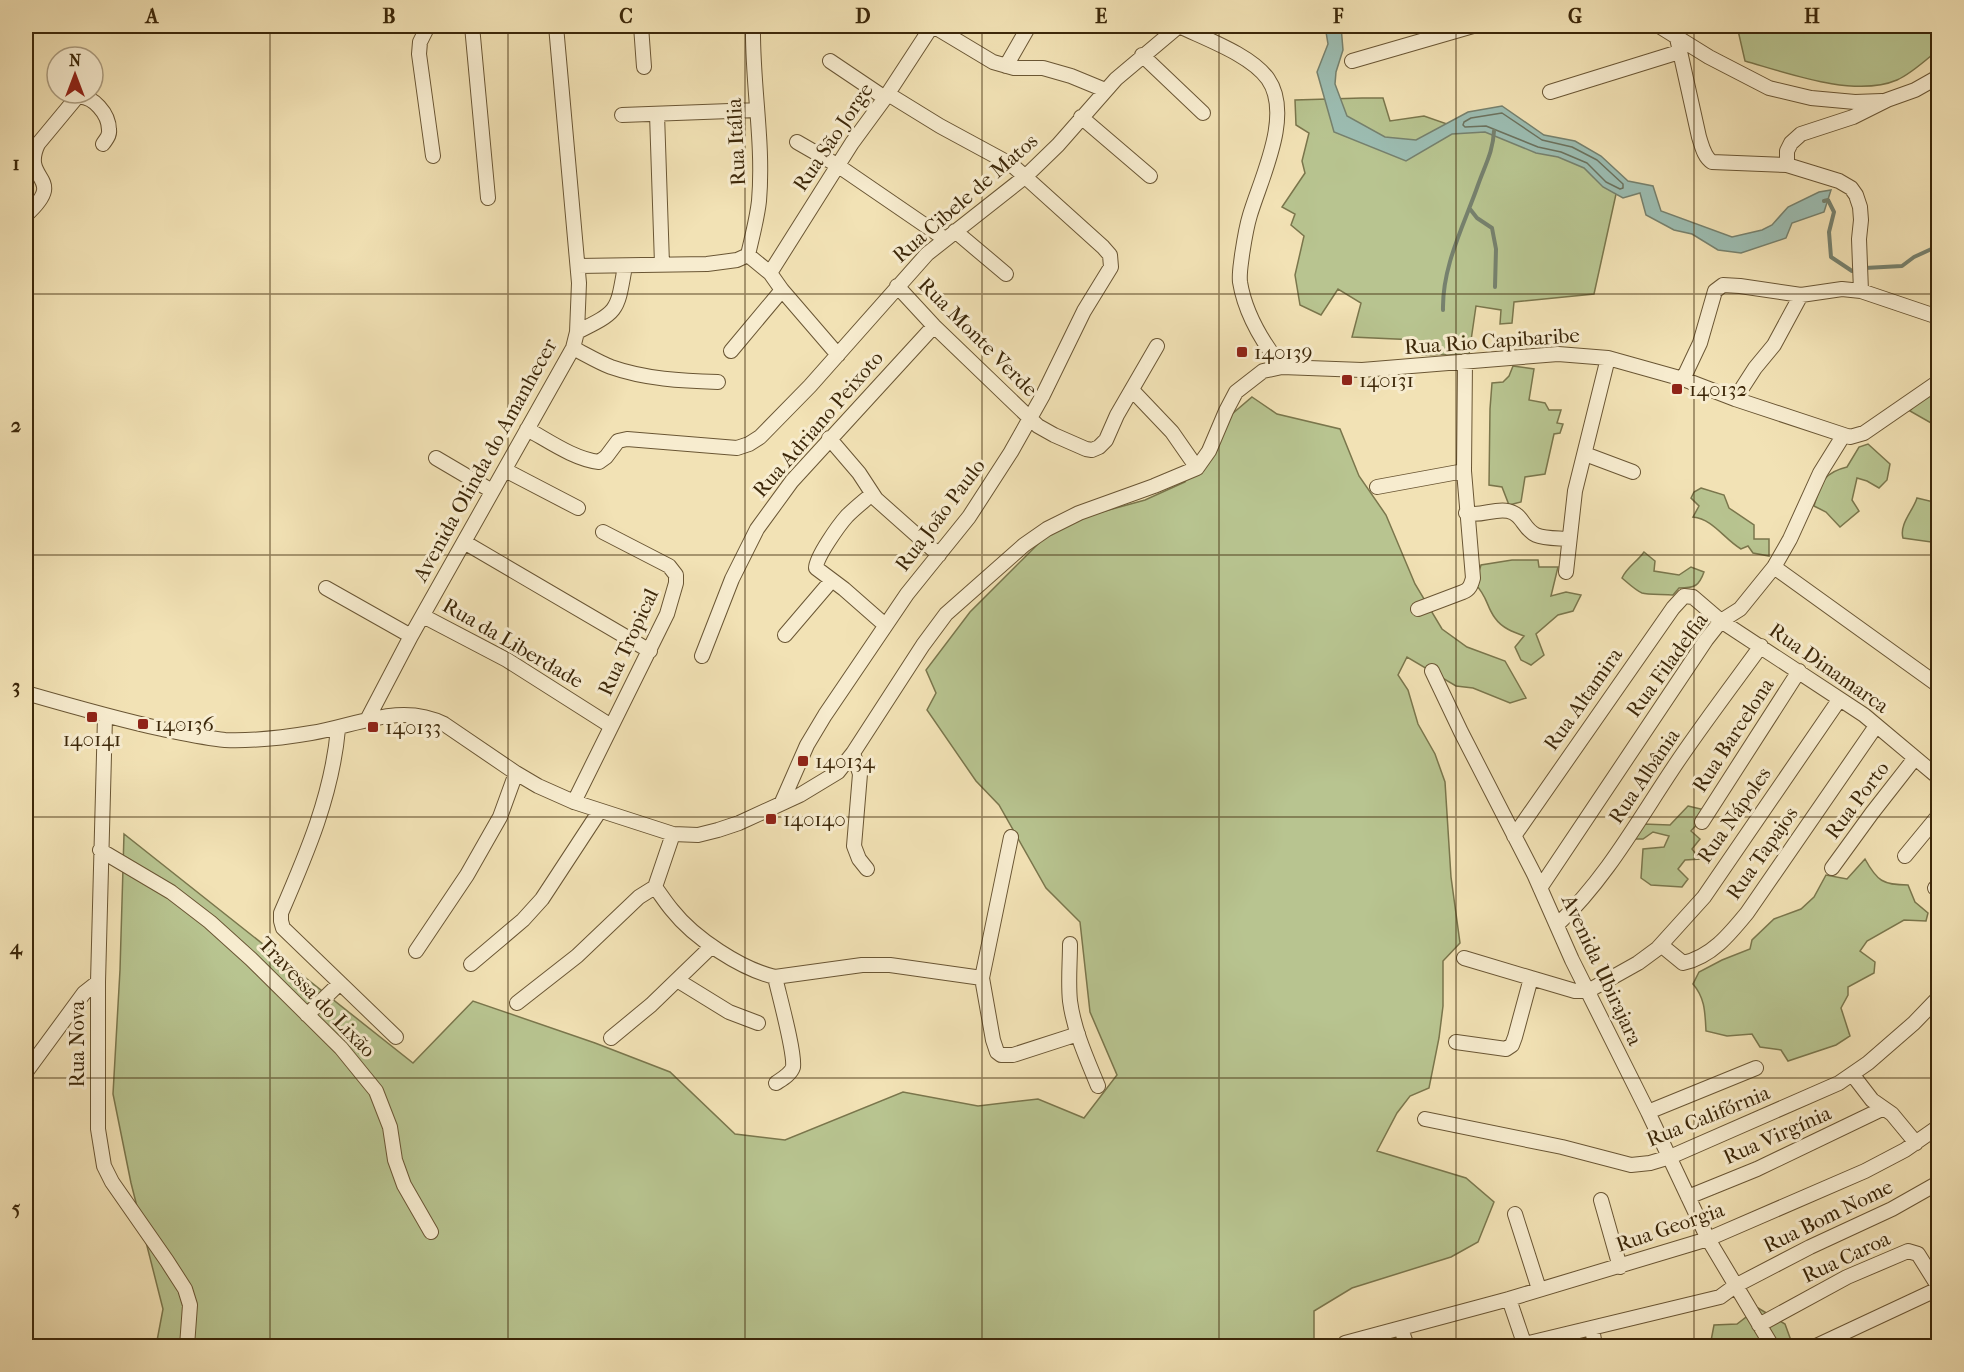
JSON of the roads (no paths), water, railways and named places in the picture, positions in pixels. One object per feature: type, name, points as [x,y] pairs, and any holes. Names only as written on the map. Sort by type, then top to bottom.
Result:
[{"type":"street","points":[[428,26],[420,42],[419,54],[433,156]]},
{"type":"street","points":[[472,26],[488,198]]},
{"type":"street","name":"Avenida Olinda do Amanhecer","points":[[367,720],[411,636],[573,348],[577,332],[579,282],[556,26]]},
{"type":"street","points":[[641,26],[644,67]]},
{"type":"street","name":"Rua Itália","points":[[748,255],[759,201],[760,140],[753,75],[753,26]]},
{"type":"street","points":[[933,26],[993,62],[1006,66],[1043,68],[1105,90]]},
{"type":"street","name":"Rua São Jorge","points":[[770,273],[837,165],[933,26]]},
{"type":"street","points":[[1006,66],[1029,26]]},
{"type":"street","points":[[26,693],[105,717],[224,740],[266,740],[338,729],[390,715],[411,714],[428,717],[444,724],[538,786],[599,812],[672,834],[698,835],[738,823],[838,772],[946,614],[1024,545],[1047,529],[1079,513],[1197,468],[1209,451],[1236,392],[1263,371],[1282,367],[1259,333],[1240,280],[1243,245],[1249,217],[1275,135],[1278,107],[1274,92],[1269,80],[1260,69],[1179,26]]},
{"type":"street","name":"Rua Cibele de Matos","points":[[527,429],[576,455],[599,462],[606,457],[618,441],[627,439],[737,448],[749,444],[760,437],[783,415],[927,254],[1026,176],[1058,145],[1105,90],[1142,55],[1179,26]]},
{"type":"street","points":[[1352,61],[1473,26]]},
{"type":"street","points":[[1659,26],[1678,45],[1769,87],[1810,98],[1855,102],[1887,100]]},
{"type":"street","points":[[1550,92],[1678,45]]},
{"type":"street","points":[[1678,45],[1699,137],[1708,159],[1712,162],[1787,165],[1839,181],[1851,188],[1860,207],[1861,291]]},
{"type":"street","points":[[1142,55],[1203,113]]},
{"type":"street","points":[[830,61],[886,96],[1012,165],[1026,176]]},
{"type":"street","points":[[1787,165],[1787,151],[1791,143],[1801,134],[1853,117],[1887,100],[1916,90],[1938,77]]},
{"type":"street","points":[[26,215],[44,196],[45,188],[41,176],[34,168],[33,153],[77,97],[89,98],[101,108],[110,129],[109,136],[103,144]]},
{"type":"street","points":[[622,115],[757,110]]},
{"type":"street","points":[[657,114],[662,264]]},
{"type":"street","points":[[1081,117],[1150,176]]},
{"type":"street","points":[[797,142],[950,235],[1006,274]]},
{"type":"street","name":"Rua João Paulo","points":[[782,802],[807,744],[885,625],[969,517],[992,483],[1043,395],[1084,311],[1111,267],[1110,255],[1103,247],[1026,176]]},
{"type":"street","points":[[578,266],[706,264],[737,260],[748,255],[770,273],[838,355]]},
{"type":"street","points":[[577,332],[611,313],[619,302],[625,266]]},
{"type":"street","points":[[1683,379],[1700,343],[1710,303],[1719,287],[1728,284],[1801,296],[1842,289],[1861,291],[1938,317]]},
{"type":"street","name":"Rua Monte Verde","points":[[897,286],[933,326],[1038,426],[1054,435],[1086,449],[1092,450],[1099,447],[1106,440],[1117,414],[1132,390]]},
{"type":"street","points":[[731,351],[782,290]]},
{"type":"street","points":[[1735,399],[1755,368],[1774,345],[1801,296]]},
{"type":"street","name":"Rua Adriano Peixoto","points":[[702,656],[732,579],[757,529],[792,481],[829,438],[933,326]]},
{"type":"street","points":[[1157,346],[1132,390],[1172,432],[1197,468]]},
{"type":"street","points":[[573,348],[611,366],[636,374],[678,381],[718,382]]},
{"type":"street","name":"Rua Rio Capibaribe","points":[[1282,367],[1362,370],[1558,354],[1608,358],[1683,379],[1843,436]]},
{"type":"street","points":[[1566,572],[1575,491],[1608,358]]},
{"type":"street","points":[[1418,609],[1469,589],[1473,578],[1464,471],[1465,361]]},
{"type":"street","points":[[1843,436],[1858,436],[1873,428],[1938,382]]},
{"type":"street","name":"Rua Filadelfia","points":[[1540,888],[1686,668],[1721,621],[1740,609],[1774,567],[1820,473],[1843,436]]},
{"type":"street","points":[[829,438],[859,472],[872,494],[939,555]]},
{"type":"street","points":[[1585,454],[1633,472]]},
{"type":"street","points":[[436,458],[492,491]]},
{"type":"street","points":[[505,470],[578,508]]},
{"type":"street","points":[[1377,487],[1435,474],[1464,471]]},
{"type":"street","points":[[872,494],[842,523],[816,563],[816,568],[885,625]]},
{"type":"street","points":[[1466,513],[1481,515],[1495,511],[1510,511],[1521,517],[1534,535],[1569,539]]},
{"type":"street","name":"Rua Tropical","points":[[574,802],[650,651],[674,595],[676,575],[673,569],[661,560],[603,532]]},
{"type":"street","points":[[464,542],[650,651]]},
{"type":"street","points":[[1774,567],[1938,685]]},
{"type":"street","points":[[785,635],[832,580]]},
{"type":"street","points":[[326,588],[411,636]]},
{"type":"street","name":"Rua Altamira","points":[[1514,836],[1672,608],[1684,596],[1693,597]]},
{"type":"street","name":"Rua Dinamarca","points":[[1693,597],[1721,621],[1864,715],[1938,777]]},
{"type":"street","name":"Rua da Liberdade","points":[[423,616],[507,660],[612,726]]},
{"type":"street","name":"Rua Albânia","points":[[1558,924],[1598,881],[1680,758],[1761,646]]},
{"type":"street","name":"Avenida Ubirajara","points":[[1432,671],[1558,924],[1572,960],[1708,1239],[1772,1347]]},
{"type":"street","name":"Rua Barcelona","points":[[1702,822],[1799,671]]},
{"type":"street","name":"Rua Nápoles","points":[[1588,991],[1638,963],[1659,947],[1704,897],[1839,700]]},
{"type":"street","name":"Rua Nova","points":[[105,717],[98,982],[100,1148],[104,1166],[112,1182],[184,1289],[190,1305],[187,1347]]},
{"type":"street","name":"Rua Tapajos","points":[[1659,947],[1683,963],[1702,957],[1728,936],[1747,913],[1876,726]]},
{"type":"street","points":[[338,729],[332,773],[318,825],[281,913],[280,921],[283,928],[396,1037]]},
{"type":"street","points":[[853,753],[860,774],[854,846],[859,859],[867,869]]},
{"type":"street","name":"Rua Porto","points":[[1832,868],[1916,758]]},
{"type":"street","points":[[416,951],[467,875],[500,817],[516,773]]},
{"type":"street","points":[[471,964],[523,920],[542,899],[599,812]]},
{"type":"street","points":[[1905,856],[1938,816]]},
{"type":"street","points":[[517,1003],[577,956],[639,897],[655,887],[672,834]]},
{"type":"street","points":[[1011,837],[982,978],[997,1052],[1001,1055],[1013,1055],[1078,1034]]},
{"type":"street","name":"Travessa do Lixão","points":[[100,850],[171,892],[210,922],[341,1048],[376,1091],[390,1126],[395,1160],[404,1185],[431,1232]]},
{"type":"street","points":[[655,887],[673,911],[712,945],[751,969],[775,977],[862,965],[890,965],[982,978]]},
{"type":"street","points":[[1070,944],[1070,1000],[1078,1034],[1098,1086]]},
{"type":"street","points":[[611,1038],[677,980],[712,945]]},
{"type":"street","points":[[1464,958],[1575,991],[1588,991]]},
{"type":"street","points":[[775,977],[793,1068],[777,1083]]},
{"type":"street","points":[[1456,1042],[1506,1049],[1512,1045],[1532,978]]},
{"type":"street","points":[[677,980],[729,1012],[758,1023]]},
{"type":"street","points":[[26,1072],[84,993],[98,982]]},
{"type":"street","points":[[307,1015],[340,983]]},
{"type":"street","name":"Rua Califórnia","points":[[1425,1119],[1562,1147],[1631,1165],[1650,1163],[1670,1157],[1839,1083],[1914,1023],[1938,998]]},
{"type":"street","points":[[1648,1112],[1756,1068]]},
{"type":"street","points":[[1852,1074],[1866,1093],[1882,1109],[1892,1114],[1916,1143]]},
{"type":"street","name":"Rua Virgínia","points":[[1688,1197],[1757,1169],[1882,1109]]},
{"type":"street","name":"Rua Georgia","points":[[1345,1342],[1509,1299],[1708,1239],[1855,1176],[1916,1143],[1938,1127]]},
{"type":"street","name":"Rua Bom Nome","points":[[1525,1345],[1720,1298],[1735,1286],[1810,1247],[1892,1209],[1938,1183]]},
{"type":"street","points":[[1601,1200],[1620,1267]]},
{"type":"street","points":[[1515,1214],[1539,1289]]},
{"type":"street","name":"Rua Caroa","points":[[1759,1325],[1847,1277],[1908,1251],[1918,1254],[1938,1287]]},
{"type":"street","points":[[1816,1347],[1938,1287]]},
{"type":"street","points":[[1509,1299],[1525,1345]]},
{"type":"street","points":[[1592,1328],[1595,1347]]},
{"type":"street","points":[[1401,1329],[1407,1347]]},
{"type":"water","points":[[1325,26],[1341,26],[1343,50],[1335,84],[1347,116],[1385,137],[1416,140],[1468,112],[1502,106],[1544,135],[1575,141],[1601,156],[1628,181],[1653,186],[1661,211],[1732,237],[1762,230],[1772,225],[1788,207],[1819,192],[1831,190],[1824,212],[1792,223],[1786,238],[1741,253],[1718,250],[1692,234],[1674,230],[1646,215],[1640,193],[1623,198],[1603,187],[1584,168],[1558,157],[1536,153],[1485,132],[1452,134],[1406,161],[1334,132],[1317,72],[1328,44]]},
{"type":"waterway","points":[[1443,310],[1450,262],[1488,158],[1494,131]]},
{"type":"waterway","points":[[1824,201],[1828,200],[1834,212],[1829,232],[1831,257],[1852,271]]},
{"type":"waterway","points":[[1470,209],[1477,218],[1492,228],[1496,249],[1495,287]]},
{"type":"waterway","points":[[1865,268],[1902,266],[1914,257],[1938,246]]},
{"type":"place","name":"140139","points":[[1242,352]]},
{"type":"place","name":"140131","points":[[1347,380]]},
{"type":"place","name":"140132","points":[[1677,389]]},
{"type":"place","name":"140141","points":[[92,717]]},
{"type":"place","name":"140136","points":[[143,724]]},
{"type":"place","name":"140133","points":[[373,727]]},
{"type":"place","name":"140134","points":[[803,761]]},
{"type":"place","name":"140140","points":[[771,819]]}]
